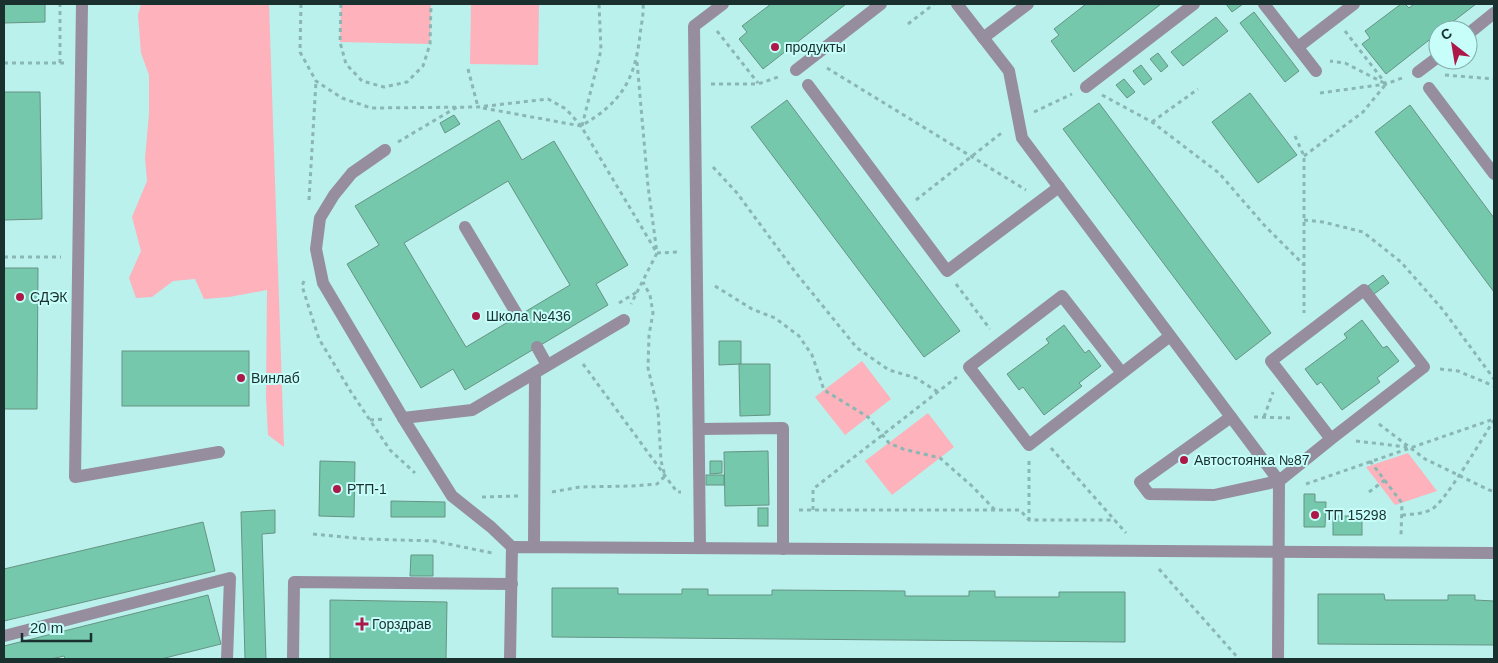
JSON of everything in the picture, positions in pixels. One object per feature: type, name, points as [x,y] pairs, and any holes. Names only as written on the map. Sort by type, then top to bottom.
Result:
[{"type":"lane","points":[[82,4],[75,477],[219,452]]},
{"type":"lane","points":[[700,548],[694,26],[723,4]]},
{"type":"lane","points":[[796,70],[881,4]]},
{"type":"lane","points":[[957,4],[1009,71],[1022,138],[1231,417],[1279,487],[1278,659]]},
{"type":"lane","points":[[983,38],[1028,4]]},
{"type":"lane","points":[[1086,87],[1194,4]]},
{"type":"lane","points":[[1264,4],[1316,71]]},
{"type":"lane","points":[[1298,47],[1354,4]]},
{"type":"lane","points":[[1478,26],[1494,13]]},
{"type":"lane","points":[[1418,72],[1428,64]]},
{"type":"lane","points":[[808,85],[947,271],[1059,187]]},
{"type":"lane","points":[[1429,88],[1494,174]]},
{"type":"lane","points":[[385,150],[352,173],[334,194],[320,218],[316,249],[323,283],[403,418],[452,496],[491,527],[512,550],[510,659]]},
{"type":"lane","points":[[465,227],[518,316]]},
{"type":"lane","points":[[1231,417],[1140,482],[1149,494],[1214,495],[1279,487],[1332,439],[1424,367],[1364,290],[1271,361],[1332,439]]},
{"type":"lane","points":[[1122,373],[1062,296],[969,367],[1029,445],[1170,336]]},
{"type":"lane","points":[[403,418],[472,410],[624,320]]},
{"type":"lane","points":[[537,348],[547,365]]},
{"type":"lane","points":[[534,547],[535,373]]},
{"type":"lane","points":[[699,429],[783,428],[783,549]]},
{"type":"lane","points":[[512,550],[534,547],[1494,553]]},
{"type":"lane","points":[[4,636],[230,578],[227,659]]},
{"type":"lane","points":[[293,659],[294,582],[512,584]]},
{"type":"path","points":[[60,4],[60,62]]},
{"type":"path","points":[[301,4],[300,52],[316,81],[342,98],[371,108],[478,107],[548,99],[566,109],[582,126],[657,253]]},
{"type":"path","points":[[341,4],[340,42],[346,64],[362,81],[384,87],[406,82],[423,66],[430,44],[430,4]]},
{"type":"path","points":[[582,126],[601,50],[599,4]]},
{"type":"path","points":[[624,320],[657,253],[648,186],[637,60],[643,4]]},
{"type":"path","points":[[908,24],[934,4]]},
{"type":"path","points":[[706,17],[758,84]]},
{"type":"path","points":[[811,59],[1042,200]]},
{"type":"path","points":[[1307,59],[1345,63],[1386,84]]},
{"type":"path","points":[[478,107],[582,126],[600,115],[622,94],[637,60]]},
{"type":"path","points":[[4,63],[81,62]]},
{"type":"path","points":[[468,69],[478,107]]},
{"type":"path","points":[[695,84],[758,84],[796,70]]},
{"type":"path","points":[[310,208],[316,81]]},
{"type":"path","points":[[1320,93],[1386,84]]},
{"type":"path","points":[[1304,156],[1363,112],[1386,84]]},
{"type":"path","points":[[902,211],[1019,120],[1086,87],[1152,122],[1219,173],[1264,225],[1304,265]]},
{"type":"path","points":[[1152,122],[1198,89]]},
{"type":"path","points":[[385,150],[458,107]]},
{"type":"path","points":[[1294,136],[1304,156],[1304,336]]},
{"type":"path","points":[[696,149],[737,193],[796,273],[858,348],[889,370],[916,378],[938,392]]},
{"type":"path","points":[[1304,220],[1323,222],[1363,232],[1400,262],[1442,310],[1494,378]]},
{"type":"path","points":[[316,249],[302,286],[319,339],[351,392],[390,450],[420,476]]},
{"type":"path","points":[[4,258],[78,257]]},
{"type":"path","points":[[947,271],[1001,343]]},
{"type":"path","points":[[697,275],[752,309],[775,318],[799,336],[812,355],[824,390],[868,417],[889,443],[903,449],[940,458],[973,487],[995,510]]},
{"type":"path","points":[[643,282],[650,295],[653,313],[649,335],[648,368],[658,410],[661,461],[665,476]]},
{"type":"path","points":[[572,350],[677,492],[700,492]]},
{"type":"path","points":[[812,510],[813,489],[969,367]]},
{"type":"path","points":[[1424,367],[1458,371],[1494,386]]},
{"type":"path","points":[[1364,413],[1425,459],[1494,492]]},
{"type":"path","points":[[1231,417],[1315,418]]},
{"type":"path","points":[[1279,487],[1370,461],[1494,419]]},
{"type":"path","points":[[1402,515],[1420,513],[1433,508],[1444,496],[1494,419]]},
{"type":"path","points":[[1332,439],[1410,447]]},
{"type":"path","points":[[1370,461],[1402,503],[1401,553]]},
{"type":"path","points":[[1029,464],[1029,520]]},
{"type":"path","points":[[452,496],[488,498],[535,495],[580,487],[657,484],[665,476]]},
{"type":"path","points":[[1369,492],[1385,480]]},
{"type":"path","points":[[784,510],[1020,510],[1029,520],[1115,520]]},
{"type":"path","points":[[313,534],[365,539],[434,541],[474,548],[490,553],[512,550]]},
{"type":"shaded area","points":[[141,4],[269,4],[284,447],[268,435],[266,397],[267,290],[229,297],[204,299],[195,279],[173,281],[152,297],[136,298],[129,278],[141,251],[132,217],[147,181],[145,158],[149,114],[149,75],[141,53],[138,15]]},
{"type":"shaded area","points":[[341,4],[431,4],[430,44],[340,42]]},
{"type":"shaded area","points":[[471,4],[539,4],[538,65],[470,64]]},
{"type":"shaded area","points":[[862,361],[891,399],[845,435],[815,397]]},
{"type":"shaded area","points":[[928,413],[954,447],[892,495],[865,461]]},
{"type":"shaded area","points":[[1408,453],[1437,491],[1395,505],[1366,467]]},
{"type":"building","points":[[4,4],[45,4],[45,22],[4,23]]},
{"type":"building","points":[[771,4],[846,4],[763,69],[739,39],[747,32],[742,26]]},
{"type":"building","points":[[1086,4],[1161,4],[1074,72],[1051,41],[1059,35],[1054,29]]},
{"type":"building","points":[[1226,4],[1243,4],[1232,12]]},
{"type":"building","points":[[1401,4],[1405,4],[1409,8],[1414,4],[1476,4],[1455,20],[1428,20],[1428,41],[1386,74],[1362,44],[1370,38],[1365,31]]},
{"type":"building","points":[[1254,12],[1299,71],[1285,82],[1240,23]]},
{"type":"building","points":[[1216,17],[1228,31],[1183,66],[1171,52]]},
{"type":"building","points":[[1158,53],[1168,66],[1161,72],[1150,59]]},
{"type":"building","points":[[1141,65],[1152,79],[1144,85],[1133,71]]},
{"type":"building","points":[[1124,79],[1135,92],[1127,98],[1116,85]]},
{"type":"building","points":[[4,92],[40,92],[42,219],[4,220]]},
{"type":"building","points":[[1250,93],[1297,155],[1258,183],[1212,122]]},
{"type":"building","points":[[787,100],[960,331],[924,357],[751,127]]},
{"type":"building","points":[[1099,103],[1271,333],[1236,360],[1063,129]]},
{"type":"building","points":[[1410,105],[1494,218],[1494,292],[1375,132]]},
{"type":"building","points":[[454,115],[460,124],[445,133],[440,123]]},
{"type":"building","points":[[499,120],[522,160],[554,141],[628,265],[596,284],[608,305],[465,390],[453,369],[421,388],[347,264],[379,245],[355,206]],"holes":[[[508,181],[570,285],[466,347],[404,243]]]},
{"type":"building","points":[[4,268],[38,268],[37,409],[4,409]]},
{"type":"building","points":[[1383,275],[1389,283],[1374,294],[1368,286]]},
{"type":"building","points":[[1362,320],[1383,348],[1387,346],[1399,361],[1377,378],[1380,382],[1342,410],[1321,382],[1317,385],[1305,369],[1347,338],[1344,334]]},
{"type":"building","points":[[1064,325],[1085,353],[1089,350],[1101,366],[1079,383],[1082,386],[1044,415],[1023,387],[1019,390],[1007,374],[1049,343],[1046,339]]},
{"type":"building","points":[[719,341],[741,341],[741,364],[719,365]]},
{"type":"building","points":[[122,351],[249,351],[249,406],[122,406]]},
{"type":"building","points":[[739,364],[770,364],[770,415],[740,416]]},
{"type":"building","points":[[768,451],[769,505],[725,506],[724,452]]},
{"type":"building","name":"РТП-1","points":[[320,461],[355,462],[354,517],[319,516]]},
{"type":"building","points":[[710,461],[722,461],[722,473],[710,474]]},
{"type":"building","points":[[706,475],[724,475],[724,485],[706,485]]},
{"type":"building","name":"ТП 15298","points":[[1304,494],[1315,494],[1315,502],[1326,502],[1325,527],[1304,527]]},
{"type":"building","points":[[391,501],[445,502],[445,517],[391,517]]},
{"type":"building","points":[[758,508],[768,508],[768,526],[758,526]]},
{"type":"building","points":[[275,510],[275,533],[262,534],[266,659],[245,659],[241,512]]},
{"type":"building","points":[[1333,516],[1362,516],[1362,535],[1333,535]]},
{"type":"building","points":[[203,522],[215,571],[4,621],[4,569]]},
{"type":"building","points":[[411,555],[433,555],[433,576],[410,576]]},
{"type":"building","points":[[552,588],[618,588],[618,594],[682,594],[682,589],[708,589],[708,595],[772,595],[772,590],[905,591],[905,596],[969,596],[969,591],[995,591],[995,597],[1059,597],[1059,592],[1125,592],[1125,642],[552,637]]},
{"type":"building","points":[[1318,594],[1384,594],[1385,600],[1448,600],[1448,595],[1475,595],[1475,600],[1494,601],[1494,645],[1318,644]]},
{"type":"building","points":[[208,595],[221,644],[161,659],[65,659],[64,656],[51,659],[4,659],[4,646]]},
{"type":"building","points":[[330,600],[447,602],[446,659],[330,659]]},
{"type":"place","name":"продукты","points":[[775,47]]},
{"type":"place","name":"СДЭК","points":[[20,297]]},
{"type":"place","name":"Школа №436","points":[[476,316]]},
{"type":"place","name":"Винлаб","points":[[241,378]]},
{"type":"place","name":"Автостоянка №87","points":[[1184,460]]},
{"type":"place","name":"РТП-1","points":[[337,489]]},
{"type":"place","name":"ТП 15298","points":[[1315,515]]},
{"type":"place","name":"Горздрав","points":[[362,624]]}]
